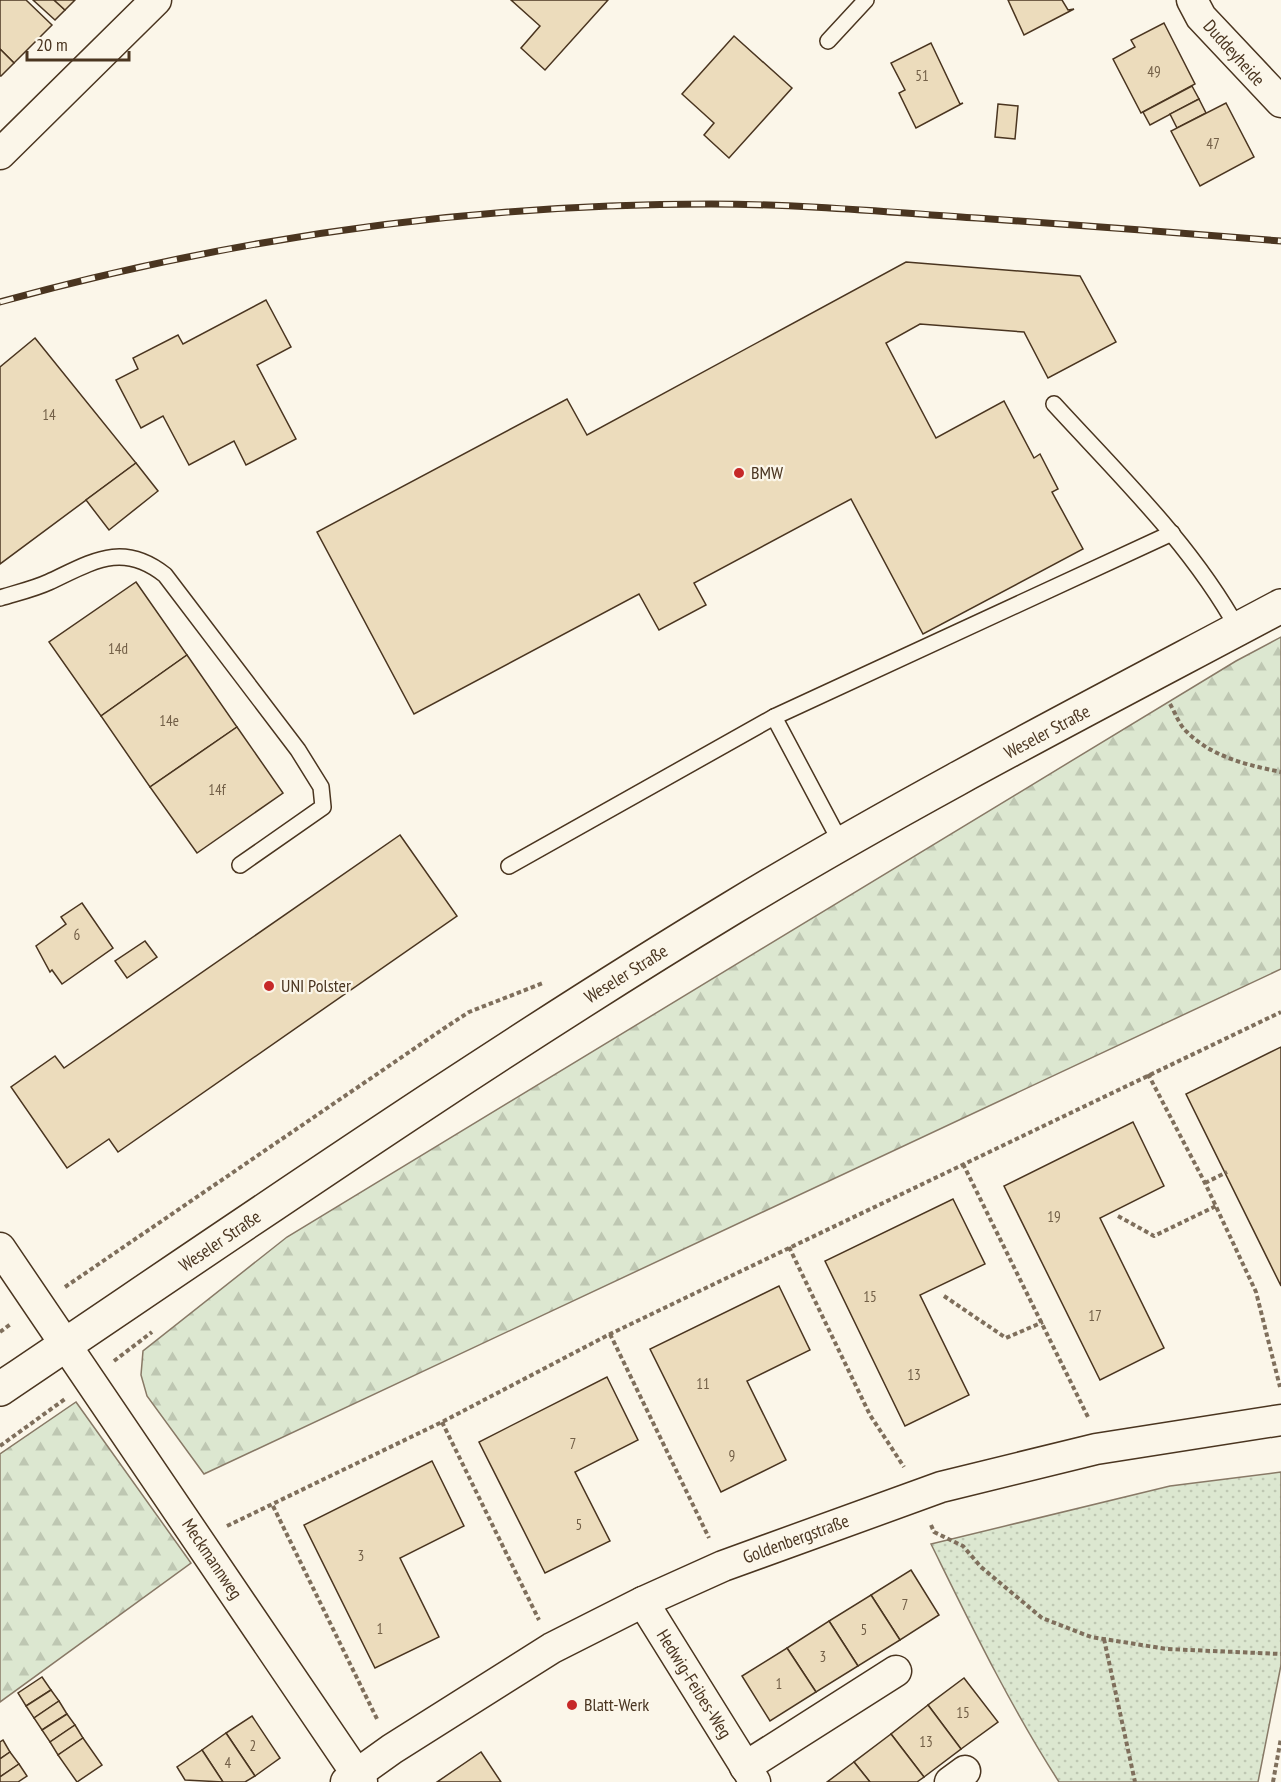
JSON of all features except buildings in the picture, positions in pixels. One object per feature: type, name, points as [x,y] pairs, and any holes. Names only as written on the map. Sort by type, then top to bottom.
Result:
[{"type":"main road","name":"Weseler Straße","points":[[0,1389],[606,986],[841,843],[1281,606]]},
{"type":"street","points":[[0,154],[156,0]]},
{"type":"street","name":"Duddeyheide","points":[[1192,0],[1201,17],[1281,102]]},
{"type":"street","name":"Meckmannweg","points":[[0,1248],[203,1545],[355,1780]]},
{"type":"street","name":"Goldenbergstraße","points":[[355,1780],[392,1749],[552,1648],[643,1602],[723,1566],[921,1494],[1096,1449],[1281,1420]]},
{"type":"street","name":"Hedwig-Feibes-Weg","points":[[643,1602],[750,1774],[896,1671]]},
{"type":"lane","points":[[828,41],[866,0]]},
{"type":"lane","points":[[1054,404],[1172,533],[1223,602],[1238,629]]},
{"type":"lane","points":[[509,866],[774,717],[1172,533]]},
{"type":"lane","points":[[0,598],[47,583],[83,564],[106,558],[128,556],[149,563],[165,575],[298,750],[324,795],[323,807],[240,865]]},
{"type":"lane","points":[[774,717],[841,843]]},
{"type":"path","points":[[1154,674],[1185,731],[1219,754],[1244,764],[1281,772]]},
{"type":"path","points":[[39,1305],[443,1029],[479,1008],[552,980]]},
{"type":"path","points":[[203,1545],[223,1528],[273,1506],[442,1422],[610,1334],[1281,1012]]},
{"type":"path","points":[[1148,1074],[1205,1183],[1256,1292],[1281,1390]]},
{"type":"path","points":[[963,1164],[1043,1322],[1092,1427],[1096,1449]]},
{"type":"path","points":[[1205,1183],[1227,1172]]},
{"type":"path","points":[[1118,1216],[1154,1236],[1216,1206]]},
{"type":"path","points":[[789,1247],[870,1415],[921,1494],[934,1532],[963,1546],[981,1568],[1042,1618],[1104,1639],[1167,1649],[1281,1654]]},
{"type":"path","points":[[944,1296],[1006,1338],[1043,1322]]},
{"type":"path","points":[[610,1334],[723,1566]]},
{"type":"path","points":[[442,1422],[552,1648]]},
{"type":"path","points":[[273,1506],[392,1749]]},
{"type":"path","points":[[1104,1639],[1135,1782]]},
{"type":"path","points":[[1274,1782],[1281,1738]]},
{"type":"green space","points":[[1281,637],[1281,969],[204,1474],[147,1396],[141,1375],[143,1351],[287,1237],[1236,661]]},
{"type":"green space","points":[[76,1402],[191,1563],[0,1702],[0,1454]]},
{"type":"green space","points":[[1281,1472],[1281,1665],[1258,1782],[1059,1782],[1008,1695],[931,1544],[1170,1486]]},
{"type":"railway","points":[[0,302],[87,279],[263,243],[441,218],[531,210],[744,204],[1053,223],[1281,241]]},
{"type":"place","name":"BMW","points":[[739,473]]},
{"type":"place","name":"UNI Polster","points":[[269,986]]},
{"type":"place","name":"Blatt-Werk","points":[[572,1705]]}]
